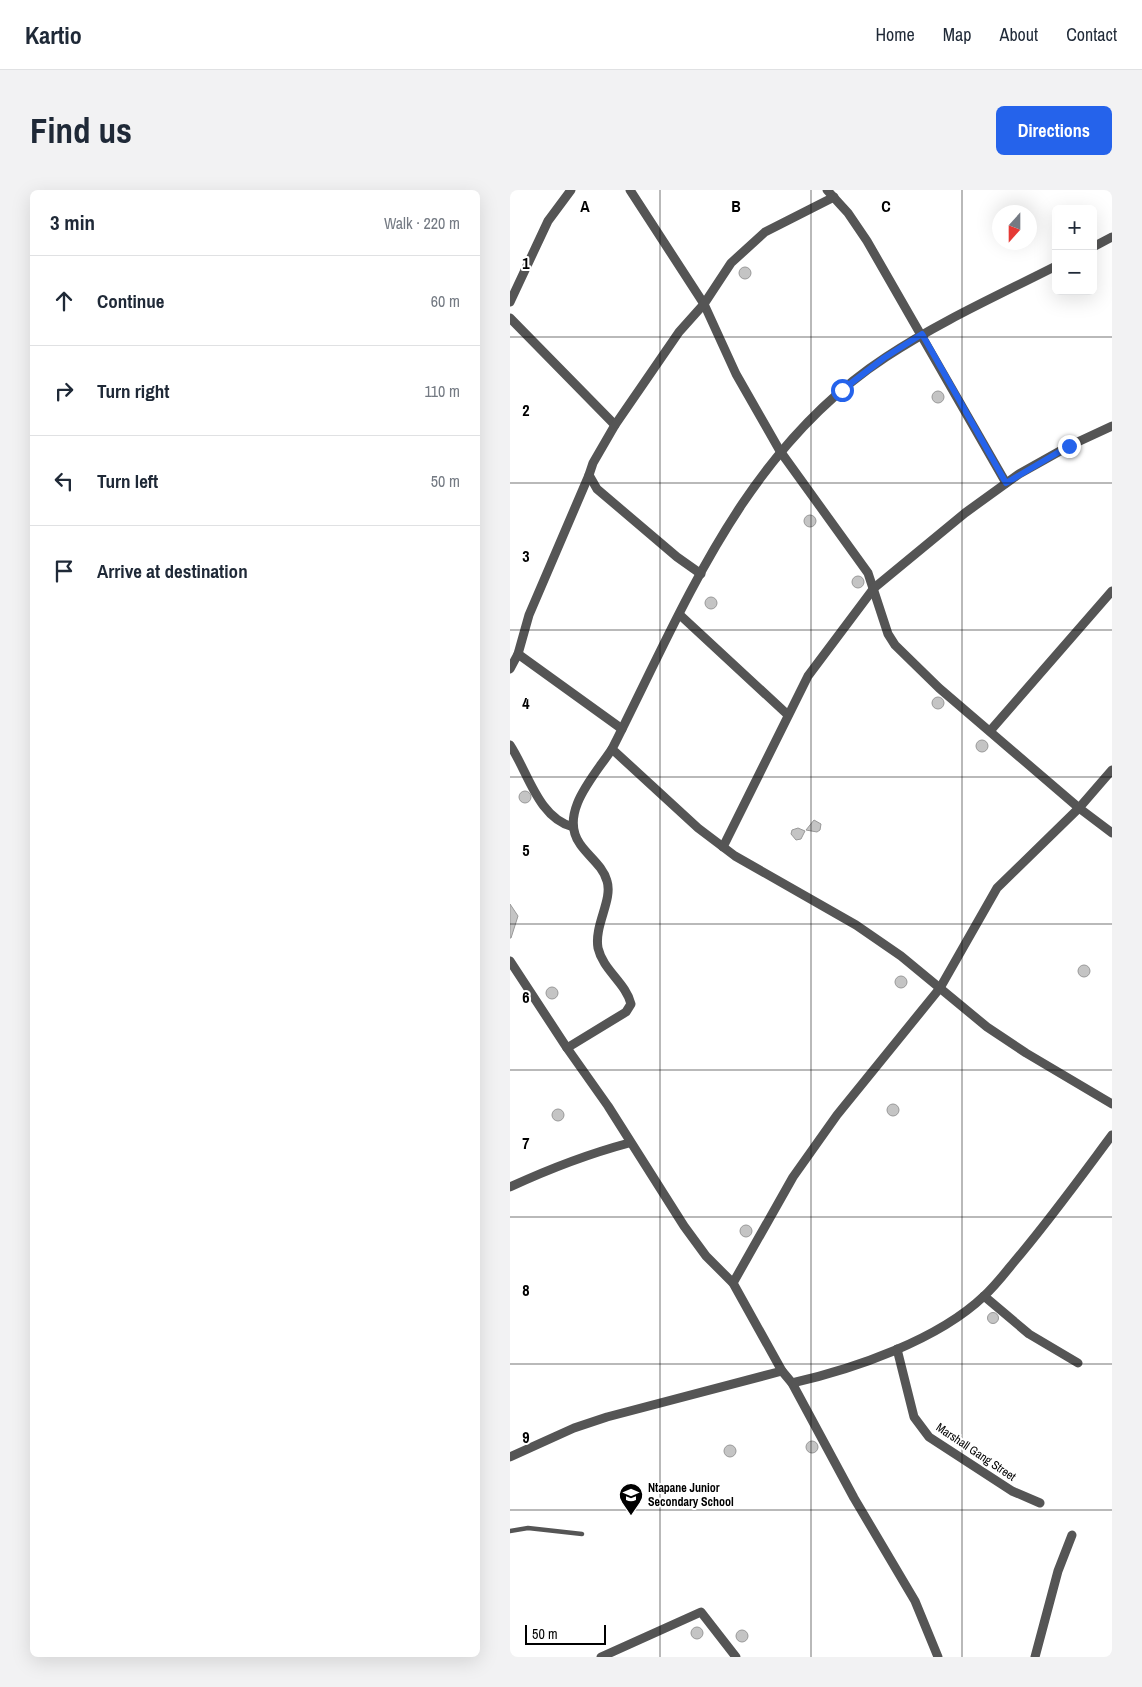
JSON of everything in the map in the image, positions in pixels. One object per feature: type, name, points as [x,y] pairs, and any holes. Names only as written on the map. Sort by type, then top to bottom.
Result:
[{"type":"street","points":[[510,302],[548,221],[571,190]]},
{"type":"street","points":[[630,190],[704,304],[736,374],[780,451],[802,484],[859,560],[874,588],[888,634],[895,645],[907,659],[990,731],[1079,808],[1112,833]]},
{"type":"street","points":[[827,190],[857,225],[922,334],[1006,483]]},
{"type":"street","points":[[510,669],[518,654],[529,615],[590,475],[593,463],[615,425],[679,332],[704,304],[731,263],[765,232],[834,197]]},
{"type":"street","points":[[1097,245],[1112,237]]},
{"type":"street","points":[[567,1048],[626,1012],[631,1004],[627,994],[603,960],[598,949],[599,922],[609,887],[607,878],[574,836],[573,827],[579,798],[612,750],[701,574],[753,487],[780,451],[842,390],[884,358],[922,334],[1052,268]]},
{"type":"street","points":[[510,318],[615,425]]},
{"type":"street","points":[[723,847],[773,750],[808,676],[874,588],[965,513],[1006,483],[1069,446],[1112,426]]},
{"type":"street","points":[[590,475],[592,482],[605,497],[701,574]]},
{"type":"street","points":[[990,731],[1112,591]]},
{"type":"street","points":[[680,615],[788,715]]},
{"type":"street","points":[[518,654],[622,729]]},
{"type":"street","points":[[510,745],[548,812],[558,821],[573,827]]},
{"type":"street","points":[[612,750],[698,828],[723,847],[770,877],[856,925],[901,956],[987,1027],[1018,1048],[1112,1104]]},
{"type":"street","points":[[733,1283],[793,1177],[837,1115],[940,988],[997,888],[1079,808],[1112,770]]},
{"type":"street","points":[[510,961],[608,1106],[629,1143],[684,1226],[706,1256],[733,1283],[782,1371],[792,1383],[854,1498],[915,1601],[938,1657]]},
{"type":"street","points":[[792,1383],[831,1374],[897,1349],[958,1317],[984,1296],[1032,1241],[1112,1135]]},
{"type":"street","points":[[510,1187],[547,1170],[596,1152],[629,1143]]},
{"type":"street","points":[[984,1296],[1029,1334],[1078,1363]]},
{"type":"street","name":"Marshall Gang Street","points":[[897,1349],[914,1417],[929,1437],[1012,1491],[1040,1502]]},
{"type":"street","points":[[510,1457],[574,1428],[607,1416],[782,1371]]},
{"type":"street","points":[[1035,1657],[1058,1571],[1072,1535]]},
{"type":"street","points":[[601,1657],[700,1612],[736,1657]]},
{"type":"lane","points":[[510,1532],[528,1528],[582,1534]]},
{"type":"building","points":[[743,267],[747,267],[751,273],[747,279],[743,279],[739,275],[739,271]]},
{"type":"building","points":[[936,391],[940,391],[944,397],[940,403],[936,403],[932,399],[932,395]]},
{"type":"building","points":[[808,515],[812,515],[816,521],[812,527],[808,527],[804,523],[804,519]]},
{"type":"building","points":[[856,576],[860,576],[864,582],[860,588],[856,588],[852,584],[852,580]]},
{"type":"building","points":[[709,597],[713,597],[717,603],[713,609],[709,609],[705,605],[705,601]]},
{"type":"building","points":[[936,697],[940,697],[944,703],[940,709],[936,709],[932,705],[932,701]]},
{"type":"building","points":[[980,740],[984,740],[988,746],[984,752],[980,752],[976,748],[976,744]]},
{"type":"building","points":[[525,791],[531,797],[525,803],[519,797]]},
{"type":"building","points":[[814,820],[821,824],[820,830],[817,832],[806,830]]},
{"type":"building","points":[[798,828],[805,831],[801,839],[796,840],[791,834],[792,830]]},
{"type":"building","points":[[510,904],[518,916],[511,938],[510,938]]},
{"type":"building","points":[[1082,965],[1086,965],[1090,971],[1086,977],[1082,977],[1078,973],[1078,969]]},
{"type":"building","points":[[899,976],[903,976],[907,982],[903,988],[899,988],[895,984],[895,980]]},
{"type":"building","points":[[550,987],[554,987],[558,993],[554,999],[550,999],[546,995],[546,991]]},
{"type":"building","points":[[891,1104],[895,1104],[899,1110],[895,1116],[891,1116],[887,1112],[887,1108]]},
{"type":"building","points":[[556,1109],[560,1109],[564,1115],[560,1121],[556,1121],[552,1117],[552,1113]]},
{"type":"building","points":[[744,1225],[748,1225],[752,1231],[748,1237],[744,1237],[740,1233],[740,1229]]},
{"type":"building","points":[[993,1312],[999,1318],[993,1324],[987,1318]]},
{"type":"building","points":[[810,1441],[814,1441],[818,1447],[814,1453],[810,1453],[806,1449],[806,1445]]},
{"type":"building","points":[[728,1445],[732,1445],[736,1451],[732,1457],[728,1457],[724,1453],[724,1449]]},
{"type":"building","points":[[695,1627],[699,1627],[703,1633],[699,1639],[695,1639],[691,1635],[691,1631]]},
{"type":"building","points":[[740,1630],[744,1630],[748,1636],[744,1642],[740,1642],[736,1638],[736,1634]]},
{"type":"place","name":"Ntapane Junior Secondary School","points":[[631,1516]]},
{"type":"route","points":[[842,390],[884,358],[922,334],[1006,483],[1069,446]]}]
